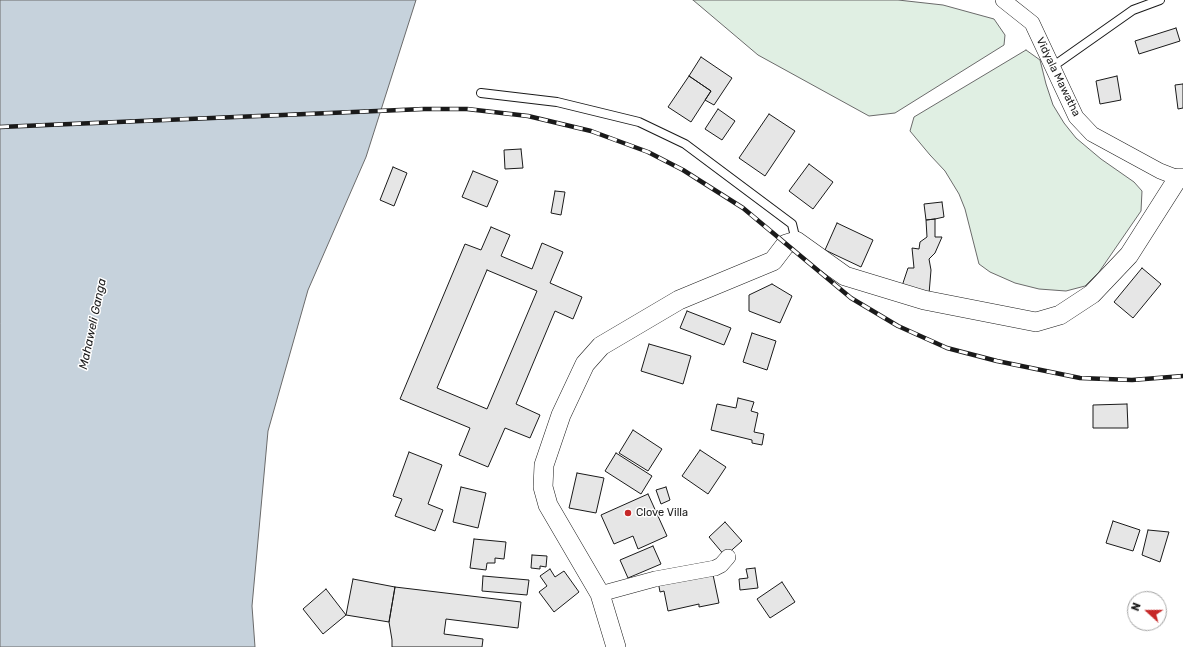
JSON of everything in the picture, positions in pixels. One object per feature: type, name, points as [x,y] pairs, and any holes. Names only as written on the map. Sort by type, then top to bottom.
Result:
[{"type":"street","name":"Vidyala Mawatha","points":[[1003,0],[1032,23],[1076,117],[1092,134],[1160,171],[1181,178]]},
{"type":"street","points":[[616,647],[600,594],[548,505],[543,487],[544,465],[561,415],[585,364],[600,346],[678,300],[773,261],[786,244],[796,241],[845,276],[924,300],[1036,322],[1060,315],[1092,294],[1129,255],[1181,178]]},
{"type":"street","points":[[600,594],[655,579],[715,568],[721,566],[728,557]]},
{"type":"lane","points":[[1052,67],[1133,10],[1160,0]]},
{"type":"lane","points":[[481,93],[557,102],[639,122],[685,144],[792,224],[796,241]]},
{"type":"green space","points":[[693,0],[898,0],[943,5],[994,19],[1005,35],[1004,45],[895,113],[869,116],[758,55]]},
{"type":"green space","points":[[1026,50],[1040,60],[1053,105],[1064,123],[1076,138],[1101,159],[1134,182],[1142,191],[1141,211],[1099,272],[1085,286],[1066,291],[1039,289],[1015,283],[990,272],[979,264],[965,209],[959,194],[945,171],[910,131],[914,117]]},
{"type":"water","name":"Mahaweli Ganga","points":[[0,0],[416,0],[366,157],[308,290],[268,431],[252,606],[255,647],[0,647]]},
{"type":"building","points":[[1176,28],[1180,41],[1139,54],[1135,41]]},
{"type":"building","points":[[701,57],[732,78],[714,105],[705,100],[711,91],[689,76]]},
{"type":"building","points":[[689,76],[711,91],[691,122],[668,107]]},
{"type":"building","points":[[1117,76],[1121,100],[1100,104],[1096,81]]},
{"type":"building","points":[[1183,84],[1183,108],[1178,109],[1175,85]]},
{"type":"building","points":[[718,109],[735,121],[722,140],[705,129]]},
{"type":"building","points":[[769,114],[795,131],[765,176],[739,158]]},
{"type":"building","points":[[521,149],[523,168],[505,169],[504,150]]},
{"type":"building","points":[[809,164],[833,182],[813,209],[789,191]]},
{"type":"building","points":[[393,167],[407,173],[394,206],[380,200]]},
{"type":"building","points":[[473,171],[498,181],[487,207],[462,197]]},
{"type":"building","points":[[555,191],[565,192],[561,215],[551,213]]},
{"type":"building","points":[[942,202],[944,217],[926,220],[924,204]]},
{"type":"building","points":[[935,219],[935,237],[942,237],[935,253],[929,259],[931,270],[929,294],[902,286],[908,268],[914,268],[912,248],[919,249],[920,242],[927,237],[926,220]]},
{"type":"building","points":[[837,223],[873,240],[861,267],[825,250]]},
{"type":"building","points":[[491,227],[510,235],[501,256],[532,269],[542,243],[563,252],[550,283],[582,297],[573,319],[555,311],[516,404],[540,415],[530,438],[505,428],[488,467],[459,455],[470,428],[400,399],[465,244],[481,250]],"holes":[[[487,270],[537,291],[487,409],[437,388]]]},
{"type":"building","points":[[1142,268],[1161,284],[1133,318],[1114,302]]},
{"type":"building","points":[[772,284],[792,296],[780,323],[749,311],[749,295]]},
{"type":"building","points":[[687,311],[731,328],[724,345],[680,328]]},
{"type":"building","points":[[752,333],[776,341],[767,370],[743,362]]},
{"type":"building","points":[[649,344],[691,356],[683,384],[641,371]]},
{"type":"building","points":[[738,398],[754,402],[751,411],[758,413],[754,432],[764,434],[762,445],[752,443],[752,440],[711,430],[717,404],[736,408]]},
{"type":"building","points":[[1127,404],[1128,428],[1093,428],[1093,405]]},
{"type":"building","points":[[633,430],[662,449],[648,471],[619,453]]},
{"type":"building","points":[[700,450],[726,467],[708,494],[682,476]]},
{"type":"building","points":[[409,452],[442,465],[428,504],[443,510],[435,531],[395,516],[402,499],[393,496]]},
{"type":"building","points":[[616,453],[652,476],[641,494],[605,471]]},
{"type":"building","points":[[577,473],[604,478],[596,513],[569,508]]},
{"type":"building","points":[[461,487],[486,493],[478,528],[453,522]]},
{"type":"building","points":[[666,487],[670,500],[661,504],[656,490]]},
{"type":"building","points":[[648,494],[667,536],[638,549],[633,536],[614,544],[601,515]]},
{"type":"building","points":[[1113,521],[1140,530],[1133,551],[1106,543]]},
{"type":"building","points":[[725,522],[742,541],[725,556],[709,537]]},
{"type":"building","points":[[1148,530],[1169,532],[1160,562],[1142,555]]},
{"type":"building","points":[[474,539],[506,542],[504,559],[495,558],[495,563],[487,563],[486,570],[470,568]]},
{"type":"building","points":[[653,546],[661,564],[628,578],[620,560]]},
{"type":"building","points":[[532,555],[547,556],[546,567],[540,566],[540,569],[531,568]]},
{"type":"building","points":[[755,568],[758,588],[740,590],[739,579],[748,578],[746,569]]},
{"type":"building","points":[[550,569],[555,577],[564,571],[579,592],[554,612],[539,592],[547,586],[540,576]]},
{"type":"building","points":[[712,570],[719,603],[699,607],[699,604],[668,611],[664,591],[660,592],[658,581]]},
{"type":"building","points":[[483,576],[529,580],[527,595],[482,591]]},
{"type":"building","points":[[353,579],[395,587],[389,622],[346,615]]},
{"type":"building","points":[[782,582],[795,602],[770,618],[757,599]]},
{"type":"building","points":[[395,587],[521,602],[518,628],[446,619],[444,634],[483,639],[482,647],[392,647],[389,622]]},
{"type":"building","points":[[326,589],[346,615],[323,634],[303,609]]},
{"type":"railway","points":[[0,127],[424,109],[467,109],[528,116],[591,131],[648,152],[683,170],[743,208],[851,298],[898,326],[947,348],[997,361],[1080,378],[1132,380],[1183,376]]},
{"type":"place","name":"Clove Villa","points":[[628,513]]}]
